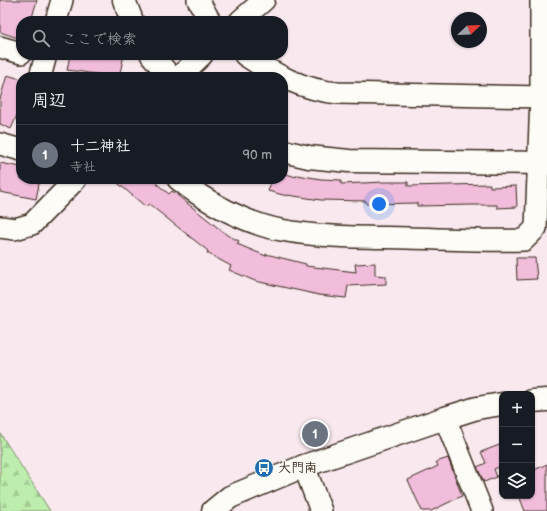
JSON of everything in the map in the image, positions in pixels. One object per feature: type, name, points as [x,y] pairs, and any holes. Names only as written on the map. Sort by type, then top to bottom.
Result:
[{"type":"street","points":[[57,16],[62,0]]},
{"type":"street","points":[[124,0],[130,16]]},
{"type":"street","points":[[198,0],[207,16]]},
{"type":"street","points":[[246,16],[264,0]]},
{"type":"street","points":[[184,184],[192,191],[222,208],[280,230],[345,237],[524,240],[536,228],[543,162],[544,97],[541,0]]},
{"type":"street","points":[[0,47],[16,52]]},
{"type":"street","points":[[156,60],[166,72]]},
{"type":"street","points":[[183,72],[197,60]]},
{"type":"street","points":[[253,60],[274,72]]},
{"type":"street","points":[[288,79],[317,91],[345,93],[544,97]]},
{"type":"street","points":[[0,144],[16,149]]},
{"type":"street","points":[[288,152],[309,157],[349,161],[543,162]]},
{"type":"street","points":[[0,227],[14,229],[32,224],[69,184]]},
{"type":"street","points":[[535,401],[547,400]]},
{"type":"street","points":[[213,511],[230,497],[304,466],[445,418],[477,408],[499,404]]},
{"type":"street","points":[[445,418],[482,511]]},
{"type":"street","points":[[304,466],[321,511]]},
{"type":"green space","points":[[0,433],[50,511],[0,511]]},
{"type":"building","points":[[0,0],[37,0],[32,16],[16,16],[16,37],[0,32]]},
{"type":"building","points":[[69,60],[123,60],[120,72],[82,72],[67,70]]},
{"type":"building","points":[[7,75],[16,78],[16,118],[11,129],[0,124],[0,99]]},
{"type":"building","points":[[0,163],[16,166],[16,184],[39,184],[36,199],[0,192]]},
{"type":"building","points":[[288,175],[296,177],[297,175],[321,179],[341,180],[341,184],[408,182],[408,186],[490,184],[490,187],[516,186],[517,207],[497,208],[497,205],[417,206],[417,203],[366,204],[366,201],[321,200],[287,196],[268,191],[270,184],[288,184]]},
{"type":"building","points":[[119,184],[157,184],[169,194],[172,191],[227,235],[239,241],[237,244],[266,256],[266,254],[306,264],[306,266],[356,272],[355,264],[375,263],[375,275],[386,276],[386,284],[348,286],[346,298],[319,295],[255,281],[229,270],[231,266],[207,253],[208,251],[149,204],[146,207]]},
{"type":"building","points":[[516,258],[535,258],[537,279],[517,280]]},
{"type":"building","points":[[499,445],[499,467],[494,469],[497,477],[484,482],[477,467],[486,463],[481,452]]},
{"type":"building","points":[[448,458],[462,496],[431,511],[422,511],[408,480],[438,466],[436,462]]},
{"type":"building","points":[[547,464],[547,511],[525,511],[520,499],[535,499],[535,470]]},
{"type":"place","name":"十二神社","points":[[315,434]]},
{"type":"place","name":"大門南","points":[[264,468]]}]
